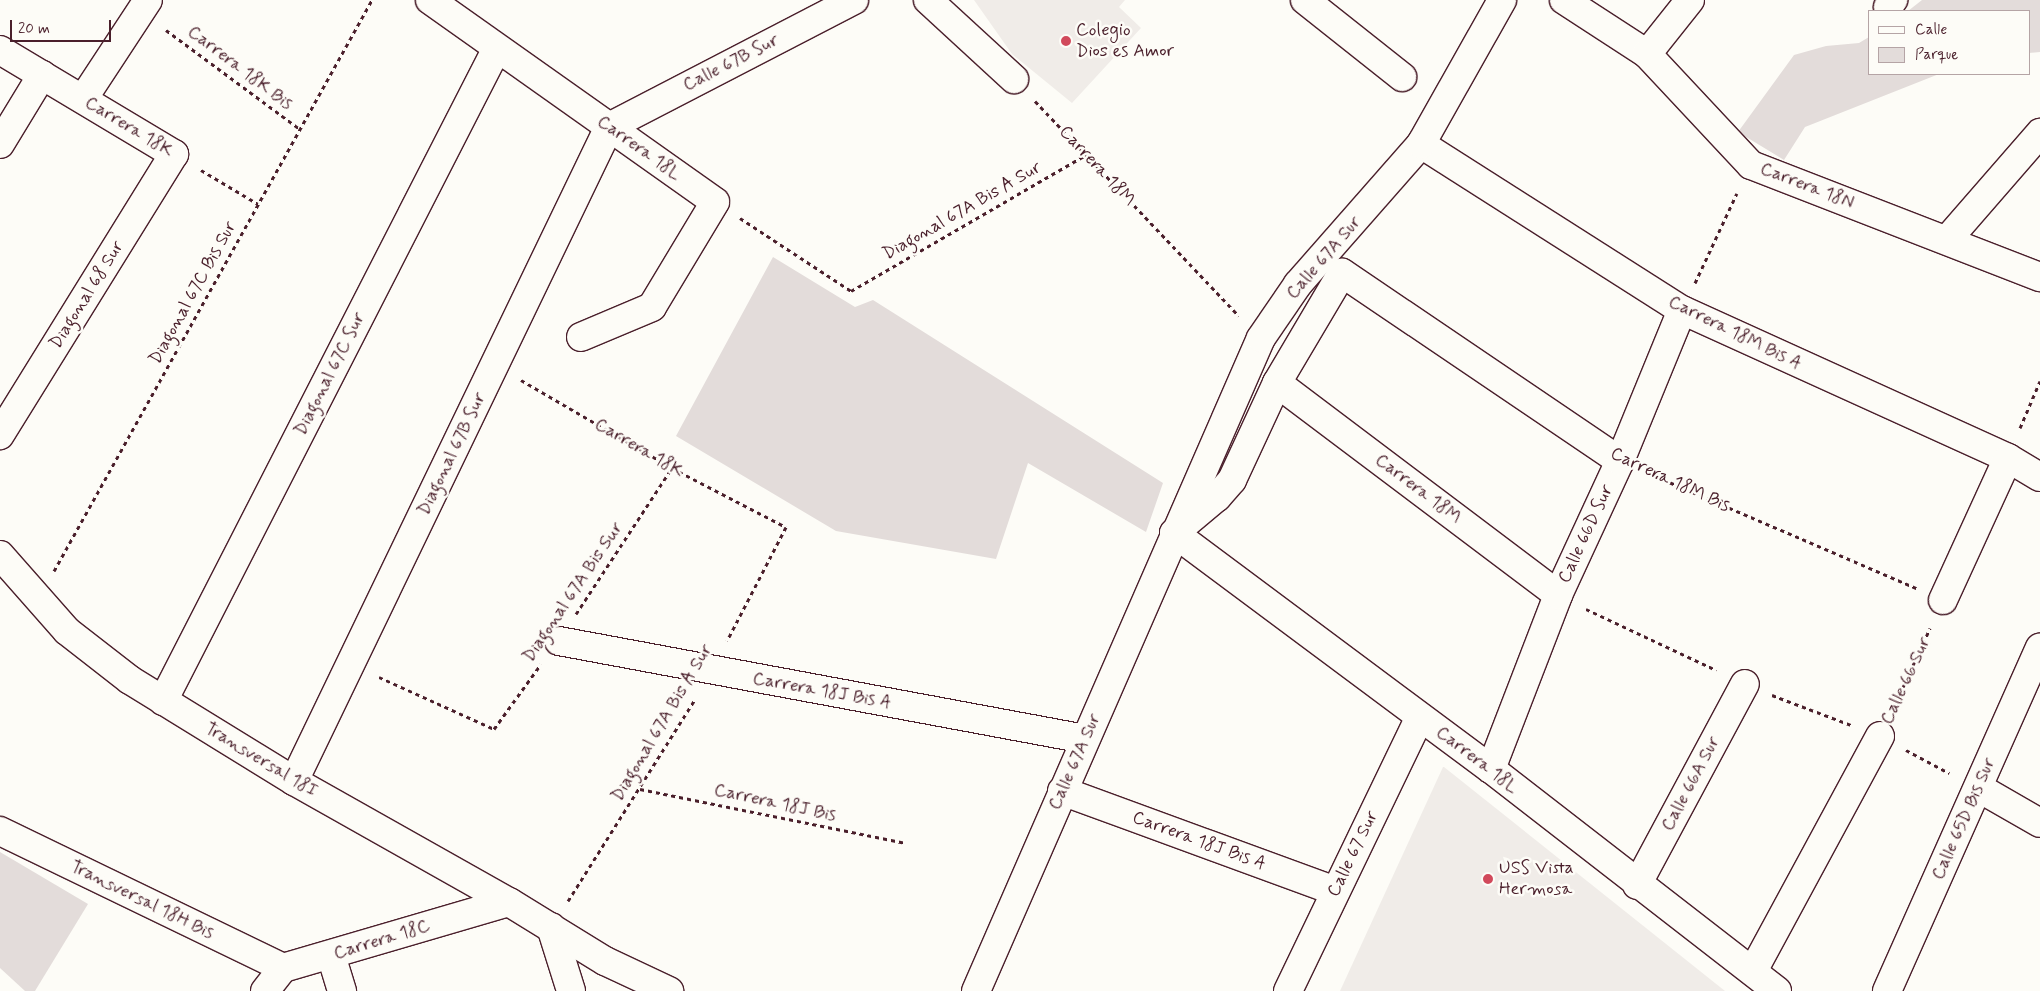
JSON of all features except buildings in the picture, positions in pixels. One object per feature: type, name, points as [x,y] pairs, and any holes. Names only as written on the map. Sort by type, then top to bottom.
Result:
[{"type":"street","name":"Calle 67B Sur","points":[[609,126],[854,0]]},
{"type":"street","points":[[928,0],[1014,79]]},
{"type":"street","points":[[1305,0],[1402,76]]},
{"type":"street","name":"Calle 67A Sur","points":[[976,991],[1260,338],[1298,284],[1349,230],[1421,144],[1502,0]]},
{"type":"street","name":"Carrera 18N","points":[[1564,0],[1647,54],[1751,164],[2039,275]]},
{"type":"street","points":[[1647,54],[1690,0]]},
{"type":"street","name":"Carrera 18L","points":[[448,4],[497,48],[715,202]]},
{"type":"street","points":[[83,99],[144,6]]},
{"type":"street","name":"Diagonal 67C Sur","points":[[163,701],[497,48]]},
{"type":"street","name":"Carrera 18K","points":[[0,50],[174,154]]},
{"type":"street","points":[[0,144],[42,75]]},
{"type":"street","name":"Diagonal 67B Sur","points":[[294,781],[609,126]]},
{"type":"street","points":[[1947,240],[2040,133]]},
{"type":"street","name":"Carrera 18M Bis A","points":[[1421,144],[1682,310],[2008,458],[2040,478]]},
{"type":"street","name":"Diagonal 68 Sur","points":[[0,435],[174,154]]},
{"type":"street","points":[[581,337],[652,307],[715,202]]},
{"type":"street","name":"Calle 67A Sur","points":[[1174,533],[1218,497],[1232,480],[1242,464],[1277,383],[1342,273]]},
{"type":"street","name":"Carrera 18M Bis","points":[[1342,273],[1620,461]]},
{"type":"street","name":"Calle 66D Sur","points":[[1491,769],[1558,595],[1620,461],[1682,310]]},
{"type":"street","name":"Carrera 18M","points":[[1277,383],[1558,595]]},
{"type":"street","points":[[1943,600],[2008,458]]},
{"type":"street","name":"Carrera 18L","points":[[1174,533],[1491,769],[1637,885],[1777,991]]},
{"type":"street","name":"Transversal 18I","points":[[0,555],[67,631],[98,657],[163,701],[294,781],[509,902],[551,928]]},
{"type":"street","name":"Carrera 18J Bis A","points":[[559,640],[712,671],[1085,739]]},
{"type":"street","name":"Calle 65D Bis Sur","points":[[1888,991],[2040,647]]},
{"type":"street","name":"Calle 66A Sur","points":[[1637,885],[1745,684]]},
{"type":"street","name":"Calle 67 Sur","points":[[1288,991],[1420,717]]},
{"type":"street","name":"Calle 66 Sur","points":[[1753,971],[1880,736]]},
{"type":"street","points":[[1978,788],[2040,824]]},
{"type":"street","name":"Carrera 18J Bis A","points":[[1062,791],[1335,891]]},
{"type":"street","name":"Transversal 18H Bis","points":[[0,831],[283,968]]},
{"type":"street","name":"Carrera 18C","points":[[283,968],[509,902]]},
{"type":"street","points":[[551,928],[571,991]]},
{"type":"street","points":[[551,928],[605,961],[669,991]]},
{"type":"street","points":[[331,955],[342,991]]},
{"type":"street","points":[[264,991],[283,968]]},
{"type":"path","name":"Diagonal 67C Bis Sur","points":[[38,600],[372,0]]},
{"type":"path","name":"Carrera 18K Bis","points":[[144,6],[300,129]]},
{"type":"path","name":"Carrera 18M","points":[[1014,79],[1260,338]]},
{"type":"path","name":"Carrera 18K","points":[[174,154],[258,204]]},
{"type":"path","name":"Diagonal 67A Bis A Sur","points":[[715,202],[851,291],[1086,155]]},
{"type":"path","points":[[1682,310],[1751,164]]},
{"type":"path","name":"Carrera 18K","points":[[494,364],[672,468],[786,527]]},
{"type":"path","points":[[2008,458],[2040,381]]},
{"type":"path","name":"Carrera 18M Bis","points":[[1620,461],[1943,600]]},
{"type":"path","name":"Diagonal 67A Bis Sur","points":[[351,664],[494,729],[559,640],[672,468]]},
{"type":"path","name":"Diagonal 67A Bis A Sur","points":[[551,928],[640,789],[712,671],[786,527]]},
{"type":"path","name":"Calle 66 Sur","points":[[1880,736],[1943,600]]},
{"type":"path","points":[[1880,736],[1978,788]]},
{"type":"path","name":"Carrera 18J Bis","points":[[640,789],[904,843]]},
{"type":"shaded area","name":"Colegio Dios es Amor","points":[[974,0],[1125,0],[1119,7],[1141,28],[1072,103],[1012,54]]},
{"type":"shaded area","name":"USS Vista Hermosa","points":[[1444,767],[1725,991],[1340,991]]},
{"type":"green space","points":[[1922,0],[2040,0],[2040,52],[2030,53],[2030,10],[1909,10]]},
{"type":"green space","points":[[1868,38],[1868,75],[1936,75],[1805,127],[1784,160],[1738,132],[1794,55],[1826,46],[1859,43]]},
{"type":"green space","points":[[773,257],[855,307],[873,300],[1163,483],[1146,532],[1028,463],[996,559],[836,531],[676,436]]},
{"type":"green space","points":[[0,852],[88,904],[35,991],[25,991],[0,968]]},
{"type":"place","name":"Colegio Dios es Amor","points":[[1066,41]]},
{"type":"place","name":"USS Vista Hermosa","points":[[1488,879]]}]
